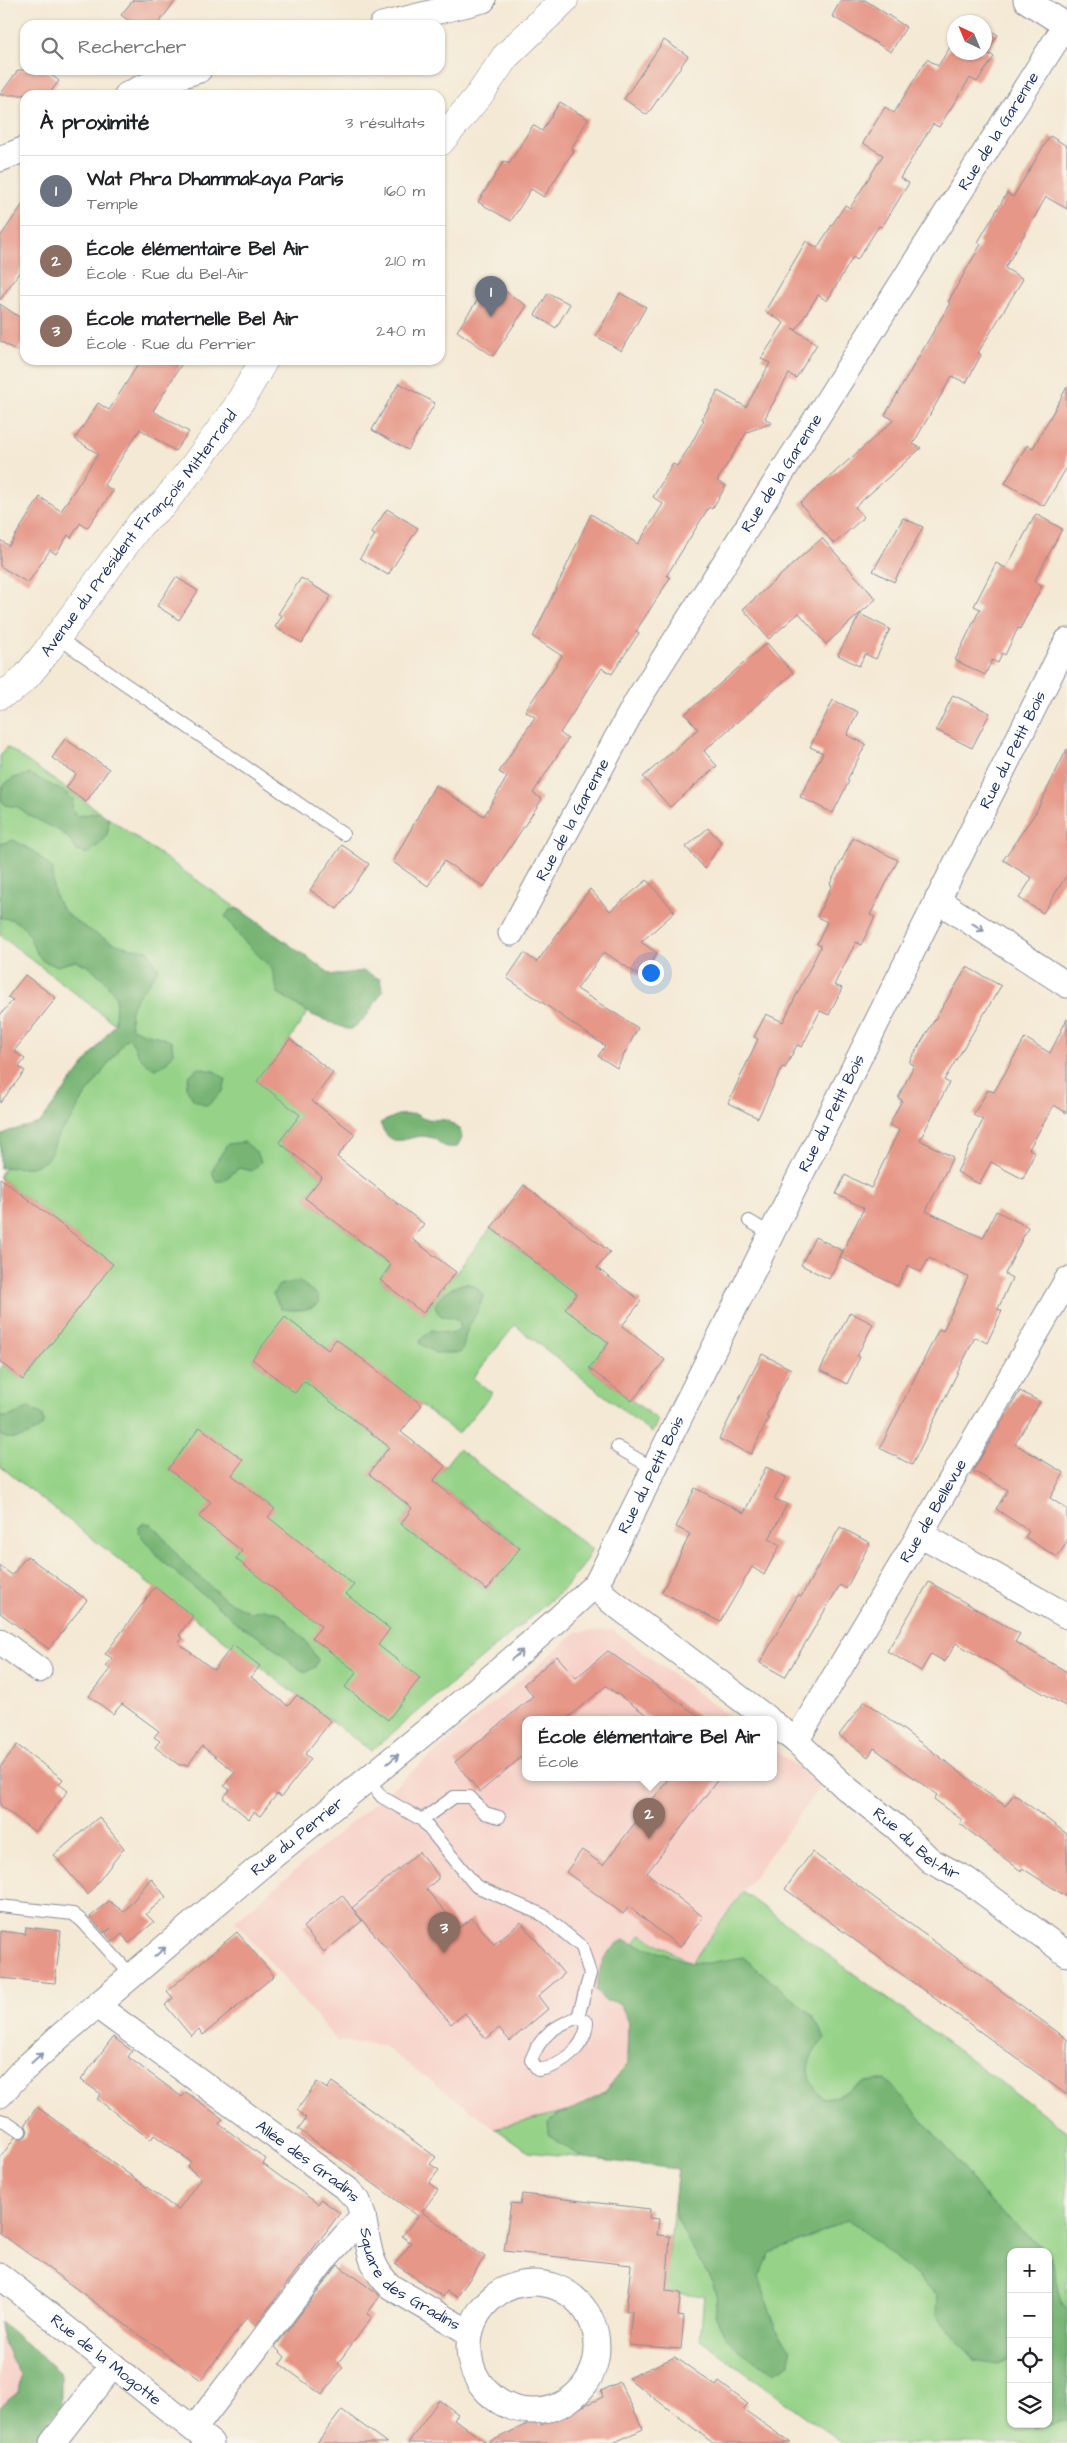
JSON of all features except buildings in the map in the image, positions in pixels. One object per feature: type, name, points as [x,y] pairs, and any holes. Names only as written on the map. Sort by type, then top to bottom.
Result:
[{"type":"street","points":[[402,20],[483,0]]},
{"type":"street","points":[[445,136],[480,94],[505,57],[564,0]]},
{"type":"street","points":[[1026,0],[1067,25]]},
{"type":"street","name":"Rue de la Garenne","points":[[511,933],[637,700],[1067,25]]},
{"type":"street","points":[[136,90],[183,75]]},
{"type":"street","points":[[0,159],[20,151]]},
{"type":"street","name":"Avenue du Président François Mitterrand","points":[[0,695],[12,689],[26,677],[58,637],[141,523],[164,503],[193,467],[237,407],[261,365]]},
{"type":"street","name":"Rue du Petit Bois","points":[[597,1583],[1067,641]]},
{"type":"street","points":[[938,900],[1067,985]]},
{"type":"street","name":"Rue de Bellevue","points":[[796,1740],[920,1534],[1067,1280]]},
{"type":"street","points":[[920,1534],[1067,1616]]},
{"type":"street","points":[[597,1583],[602,1594],[763,1716]]},
{"type":"street","name":"Rue du Perrier","points":[[1,2093],[20,2073],[132,1976],[548,1629],[597,1583]]},
{"type":"street","points":[[0,1641],[39,1670]]},
{"type":"street","name":"Rue du Bel-Air","points":[[777,1726],[796,1740],[846,1788],[896,1827],[931,1861],[967,1880],[1067,1954]]},
{"type":"street","name":"Allée des Gradins","points":[[97,2006],[347,2189],[358,2201],[363,2216],[327,2256],[203,2436]]},
{"type":"street","name":"Square des Gradins","points":[[363,2216],[372,2264],[380,2277],[391,2288],[470,2333]]},
{"type":"street","name":"Rue de la Mogotte","points":[[0,2276],[203,2436]]},
{"type":"street","name":"Square des Gradins","points":[[527,2282],[547,2284],[566,2291],[582,2304],[593,2321],[598,2341],[596,2361],[588,2382],[573,2399],[553,2409],[530,2412],[508,2407],[490,2395],[476,2377],[469,2356],[470,2333],[477,2314],[490,2299],[508,2288],[527,2282]]},
{"type":"street","points":[[52,2443],[112,2365]]},
{"type":"lane","points":[[58,637],[343,834]]},
{"type":"lane","points":[[749,1221],[771,1234]]},
{"type":"lane","points":[[617,1448],[654,1469]]},
{"type":"lane","points":[[368,1780],[382,1797],[422,1820],[476,1886],[543,1915],[582,1947],[590,1974],[578,2017]]},
{"type":"lane","points":[[422,1820],[454,1797],[470,1797],[485,1813],[499,1818]]},
{"type":"lane","points":[[0,1906],[73,1914],[82,1920],[132,1976]]},
{"type":"lane","points":[[578,2017],[587,2022],[586,2034],[578,2049],[551,2068],[538,2070],[531,2060],[538,2043],[556,2026],[578,2017]]},
{"type":"lane","points":[[0,2120],[7,2122],[20,2131]]},
{"type":"shaded area","points":[[613,1630],[729,1716],[522,1716],[522,1781],[777,1781],[777,1752],[821,1785],[691,1963],[641,1934],[618,1965],[628,2020],[627,2064],[605,2092],[571,2110],[495,2128],[382,2045],[337,2041],[235,1921],[577,1632]]},
{"type":"shaded area","points":[[0,2321],[61,2374],[61,2405],[32,2443],[0,2443]]},
{"type":"green space","points":[[7,747],[332,975],[290,1039],[258,1081],[300,1115],[279,1142],[322,1177],[305,1198],[391,1265],[380,1280],[424,1313],[491,1228],[577,1294],[566,1308],[609,1343],[589,1368],[658,1420],[652,1433],[515,1325],[473,1378],[492,1393],[458,1434],[336,1339],[328,1350],[285,1318],[252,1360],[295,1392],[304,1381],[389,1447],[369,1474],[412,1508],[401,1524],[487,1590],[520,1547],[433,1481],[458,1449],[592,1549],[583,1566],[565,1588],[371,1751],[155,1588],[0,1466],[0,1369],[3,1365],[23,1380],[112,1264],[0,1178],[0,1175],[115,1024],[0,935],[0,756]]},
{"type":"green space","points":[[30,774],[68,794],[73,799],[72,809],[78,816],[100,812],[108,818],[107,835],[88,854],[77,851],[68,837],[58,830],[30,816],[18,807],[5,805],[1,799],[3,785],[14,778]]},
{"type":"green space","points":[[13,840],[33,851],[53,869],[55,896],[62,909],[68,915],[83,926],[114,943],[148,950],[158,968],[134,1002],[130,1017],[131,1027],[172,1042],[173,1054],[164,1065],[155,1069],[141,1059],[129,1038],[125,1040],[79,1105],[72,1119],[58,1135],[52,1151],[45,1161],[32,1167],[0,1168],[0,1136],[9,1131],[40,1123],[115,1024],[116,996],[104,980],[90,967],[76,961],[57,966],[43,961],[35,951],[29,935],[23,926],[11,919],[0,918],[0,844]]},
{"type":"green space","points":[[239,909],[332,975],[363,971],[380,979],[383,991],[366,1017],[352,1029],[347,1029],[312,1015],[278,993],[272,969],[240,937],[225,916],[230,910]]},
{"type":"green space","points":[[198,1068],[214,1071],[226,1079],[223,1091],[207,1106],[193,1099],[186,1087],[189,1076]]},
{"type":"green space","points":[[415,1114],[424,1119],[446,1120],[460,1129],[462,1138],[457,1147],[446,1147],[433,1138],[421,1136],[395,1140],[385,1133],[380,1123],[398,1115]]},
{"type":"green space","points":[[245,1142],[258,1154],[261,1162],[252,1171],[239,1168],[223,1181],[216,1181],[212,1172],[228,1144]]},
{"type":"green space","points":[[299,1281],[317,1295],[320,1301],[307,1309],[281,1309],[273,1294],[279,1285]]},
{"type":"green space","points":[[467,1283],[476,1287],[483,1295],[478,1310],[466,1333],[464,1345],[460,1353],[436,1353],[420,1344],[420,1340],[432,1330],[453,1334],[459,1329],[460,1322],[452,1317],[441,1316],[435,1305],[448,1290]]},
{"type":"green space","points":[[29,1408],[43,1415],[44,1424],[40,1428],[24,1437],[5,1438],[0,1435],[0,1417],[8,1417]]},
{"type":"green space","points":[[144,1523],[151,1524],[185,1564],[227,1601],[250,1612],[263,1609],[279,1613],[305,1640],[318,1660],[315,1667],[307,1672],[301,1670],[265,1641],[236,1623],[224,1611],[187,1582],[160,1559],[138,1532],[139,1527]]},
{"type":"green space","points":[[743,1892],[1067,2131],[1067,2443],[842,2443],[700,2340],[704,2296],[665,2291],[678,2168],[529,2152],[495,2128],[571,2110],[605,2092],[627,2064],[628,2020],[618,1965],[641,1934],[691,1963]]},
{"type":"green space","points":[[624,1940],[691,1963],[708,1963],[743,1957],[811,2014],[825,2038],[813,2054],[808,2068],[811,2082],[823,2098],[838,2096],[864,2082],[886,2079],[952,2154],[986,2198],[1042,2248],[1007,2248],[1007,2361],[998,2364],[974,2360],[937,2315],[938,2295],[862,2229],[847,2220],[809,2238],[770,2253],[759,2277],[776,2329],[790,2349],[790,2364],[773,2372],[741,2352],[725,2336],[715,2315],[717,2299],[713,2284],[677,2221],[674,2204],[678,2169],[584,2158],[549,2136],[548,2122],[558,2114],[571,2110],[605,2092],[627,2064],[628,2020],[618,2002],[605,2001],[596,1991],[598,1975],[603,1961],[617,1944]]},
{"type":"green space","points":[[1052,2260],[1063,2306],[1067,2309],[1067,2420],[1052,2424]]},
{"type":"green space","points":[[0,2321],[61,2374],[61,2405],[32,2443],[0,2443],[0,2407],[18,2392],[21,2376],[7,2349]]},
{"type":"place","name":"Wat Phra Dhammakaya Paris","points":[[491,317]]},
{"type":"place","name":"École élémentaire Bel Air","points":[[649,1839]]},
{"type":"place","name":"École maternelle Bel Air","points":[[444,1953]]}]
